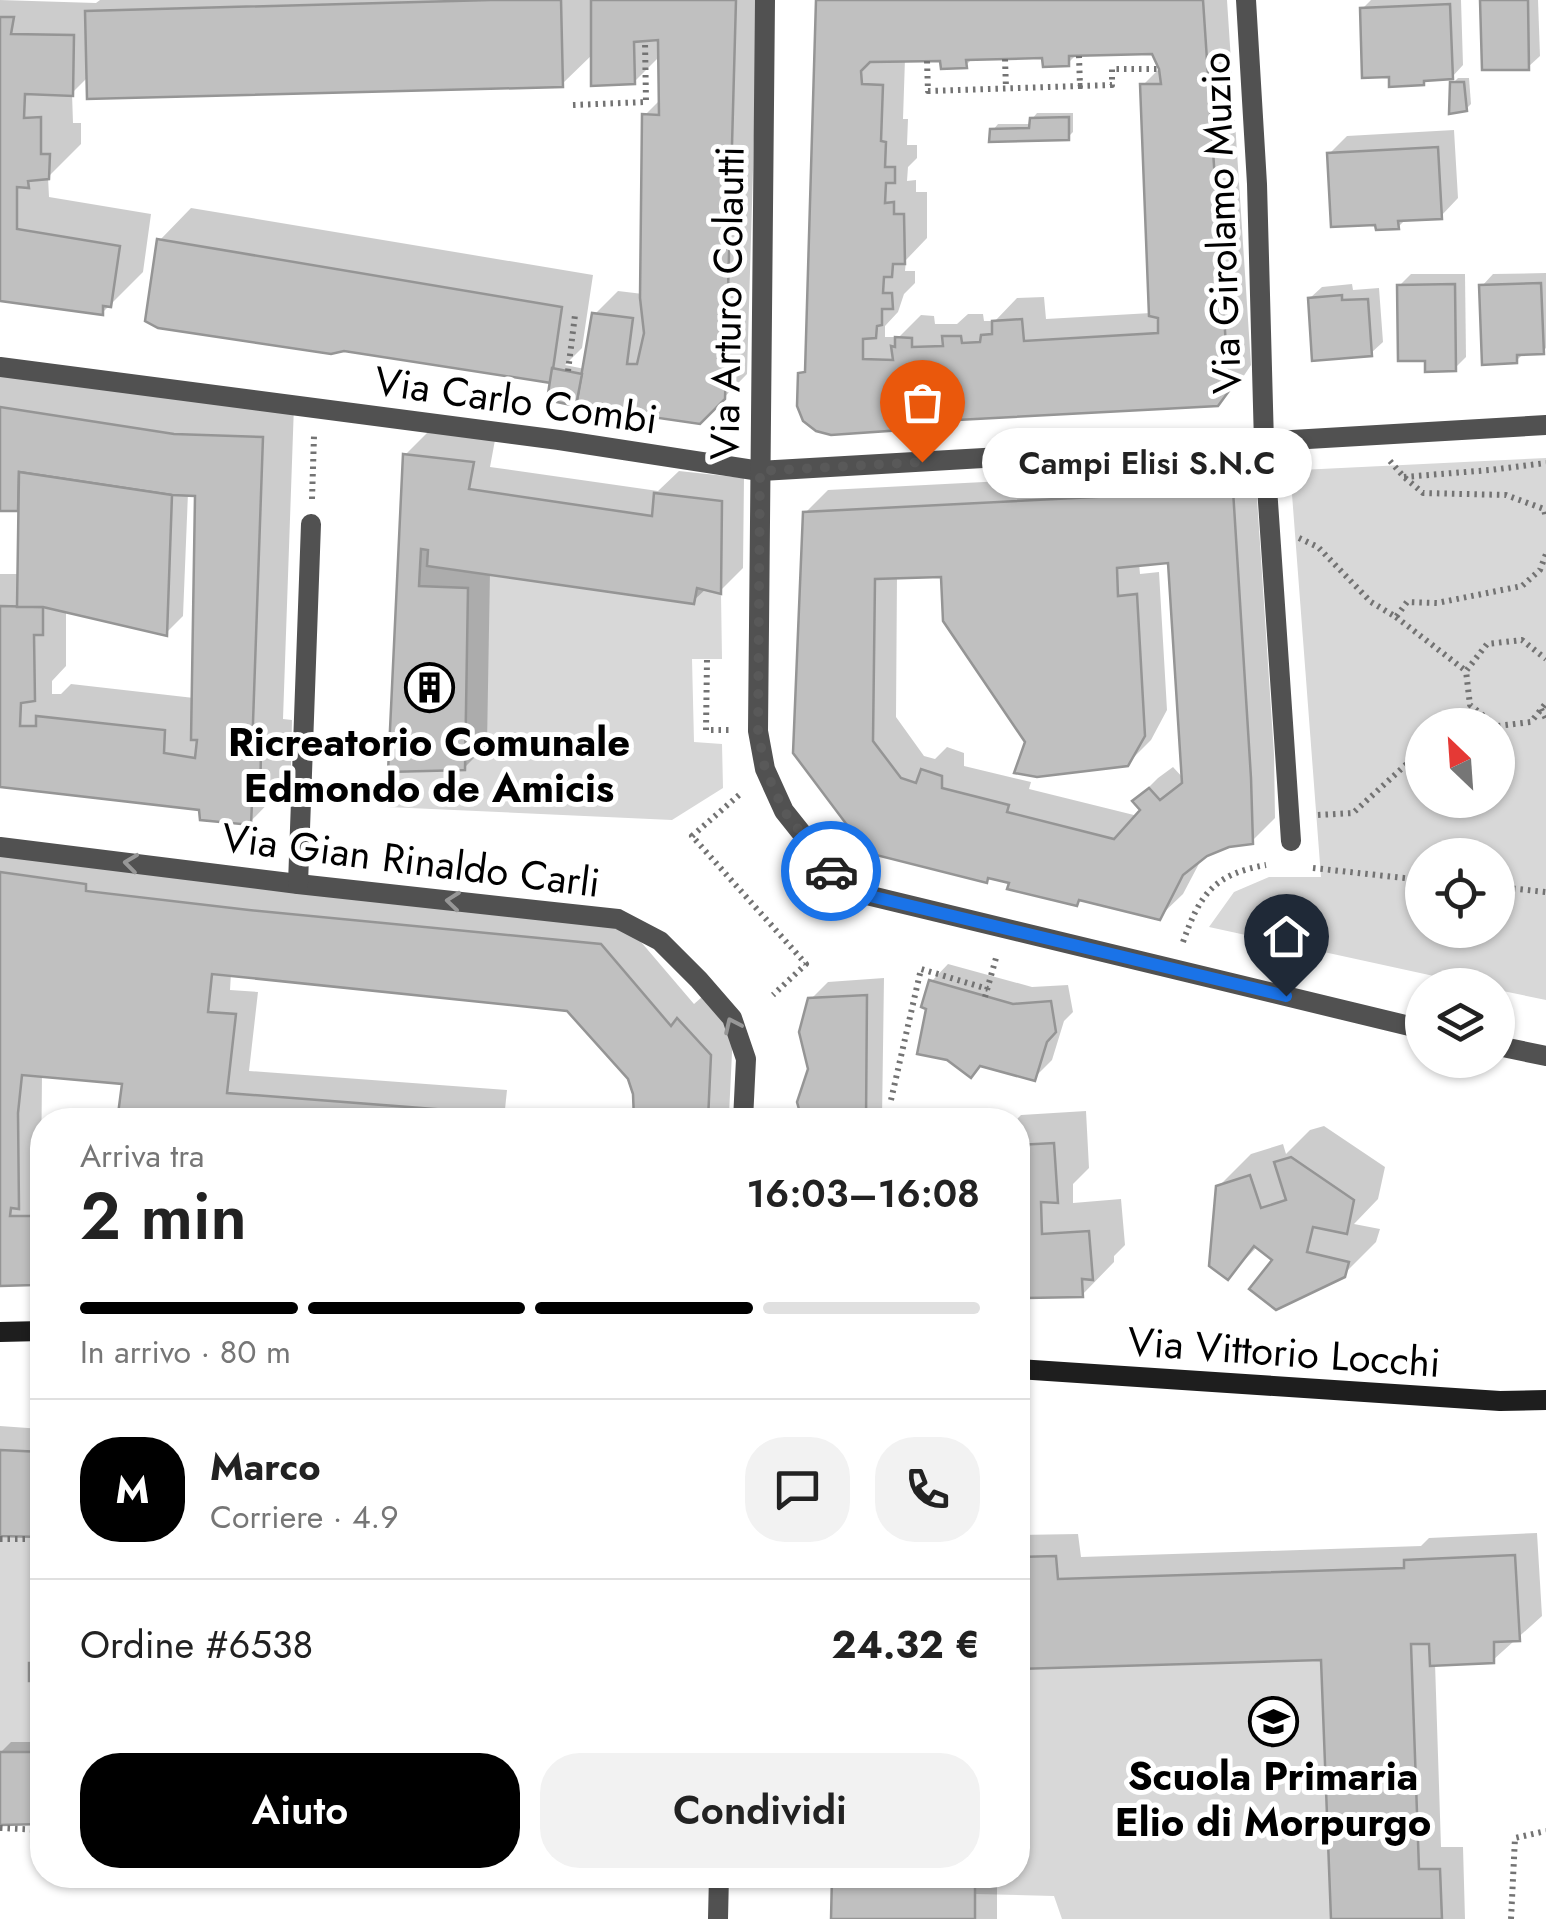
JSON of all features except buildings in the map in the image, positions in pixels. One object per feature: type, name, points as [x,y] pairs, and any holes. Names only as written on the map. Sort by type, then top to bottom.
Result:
[{"type":"main road","points":[[0,1332],[30,1331]]},
{"type":"main road","name":"Via Vittorio Locchi","points":[[1030,1370],[1461,1399],[1546,1400]]},
{"type":"street","name":"Via Arturo Colautti","points":[[766,0],[758,731],[765,769],[784,811],[839,880],[870,896],[1405,1024]]},
{"type":"street","name":"Via Girolamo Muzio","points":[[1246,0],[1257,184],[1264,443],[1291,841]]},
{"type":"street","name":"Via Carlo Combi","points":[[0,367],[559,440],[760,471],[1546,425]]},
{"type":"street","points":[[298,884],[311,524]]},
{"type":"street","name":"Via Gian Rinaldo Carli","points":[[0,846],[618,920],[660,942],[732,1018],[746,1059],[744,1108]]},
{"type":"street","points":[[1515,1050],[1546,1056]]},
{"type":"street","points":[[718,1919],[719,1888]]},
{"type":"path","points":[[573,104],[646,102],[645,41]]},
{"type":"path","points":[[1080,56],[1080,86]]},
{"type":"path","points":[[1005,59],[1006,88]]},
{"type":"path","points":[[926,61],[928,90],[1112,85],[1112,69],[1160,68]]},
{"type":"path","points":[[568,371],[575,315]]},
{"type":"path","points":[[312,500],[314,435]]},
{"type":"path","points":[[1390,461],[1423,493],[1506,495],[1544,509],[1546,519]]},
{"type":"path","points":[[1404,476],[1546,462]]},
{"type":"path","points":[[1290,535],[1318,547],[1372,602],[1466,671]]},
{"type":"path","points":[[1396,617],[1407,602],[1437,604],[1522,586],[1540,570],[1546,554]]},
{"type":"path","points":[[1474,708],[1470,705],[1466,671],[1487,644],[1522,640],[1546,659]]},
{"type":"path","points":[[707,660],[706,730],[737,730]]},
{"type":"path","points":[[1544,706],[1546,719]]},
{"type":"path","points":[[1515,724],[1531,722],[1544,706]]},
{"type":"path","points":[[1310,815],[1354,814],[1405,766]]},
{"type":"path","points":[[739,795],[692,836],[806,964],[774,995]]},
{"type":"path","points":[[1184,942],[1195,908],[1216,884],[1242,869],[1266,865]]},
{"type":"path","points":[[1313,868],[1405,878]]},
{"type":"path","points":[[1515,889],[1546,892]]},
{"type":"path","points":[[890,1100],[921,970],[986,993],[996,958]]},
{"type":"path","points":[[0,1539],[28,1539]]},
{"type":"path","points":[[0,1828],[30,1829]]},
{"type":"path","points":[[1511,1919],[1515,1838],[1546,1831]]},
{"type":"shaded area","points":[[1546,458],[1546,1000],[1515,994],[1515,968],[1405,970],[1209,927],[1234,892],[1269,877],[1321,877],[1291,481],[1300,470]]},
{"type":"shaded area","points":[[421,549],[428,550],[427,566],[694,604],[697,588],[721,594],[722,659],[692,659],[694,742],[722,744],[723,788],[672,820],[387,807],[388,772],[465,770],[468,588],[419,586]]},
{"type":"shaded area","points":[[0,1537],[30,1537],[30,1752],[0,1752]]},
{"type":"shaded area","points":[[1321,1660],[1331,1919],[1062,1919],[1054,1896],[975,1894],[975,1888],[1030,1888],[1030,1669]]},
{"type":"way so far","points":[[831,871],[784,811],[765,769],[758,731],[760,471],[922,462]]},
{"type":"place","name":"Campi Elisi S.N.C","points":[[922,462]]},
{"type":"place","name":"Ricreatorio Comunale Edmondo de Amicis","points":[[429,687]]},
{"type":"place","name":"Scuola Primaria Elio di Morpurgo","points":[[1273,1721]]},
{"type":"route","points":[[831,871],[839,880],[870,896],[1286,996]]}]
